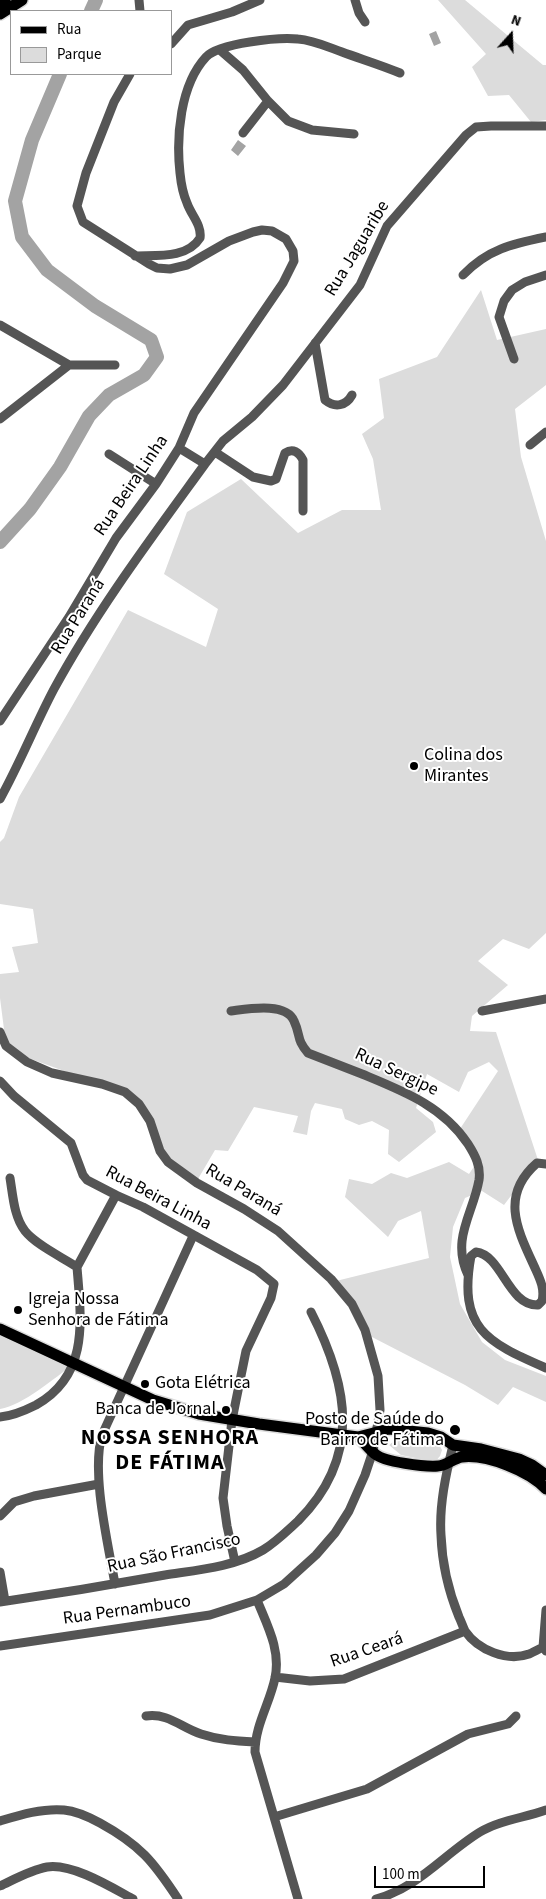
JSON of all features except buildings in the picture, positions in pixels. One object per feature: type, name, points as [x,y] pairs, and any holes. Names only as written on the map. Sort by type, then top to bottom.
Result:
[{"type":"main road","points":[[0,3],[5,0]]},
{"type":"main road","points":[[0,14],[22,0]]},
{"type":"main road","points":[[0,1329],[153,1400],[176,1408],[232,1420],[358,1437],[389,1429],[428,1433],[517,1470],[539,1474],[546,1489]]},
{"type":"main road","points":[[358,1437],[380,1457],[397,1462],[439,1466],[480,1453]]},
{"type":"street","points":[[172,43],[188,25],[232,12],[260,0]]},
{"type":"street","points":[[355,0],[359,13],[365,22]]},
{"type":"street","points":[[129,75],[112,107],[86,173],[77,206],[83,222],[134,256],[182,252],[192,248],[200,238],[199,227],[186,203],[182,184],[178,134],[182,107],[196,73],[207,56],[220,50],[264,39],[299,39],[400,73]]},
{"type":"street","points":[[220,50],[243,70],[268,102],[288,121],[299,126],[324,132],[354,134]]},
{"type":"street","points":[[243,133],[268,102]]},
{"type":"street","name":"Rua Jaguaribe","points":[[204,464],[223,441],[252,417],[283,385],[360,285],[387,226],[466,135],[476,127],[546,126]]},
{"type":"street","name":"Rua Beira Linha","points":[[0,721],[69,617],[116,538],[156,484],[179,448],[194,413],[286,278],[294,262],[293,251],[286,239],[272,231],[262,230],[230,241],[187,265],[170,269],[157,268],[134,256]]},
{"type":"street","points":[[463,276],[482,258],[494,251],[513,244],[546,238]]},
{"type":"street","points":[[514,359],[499,318],[504,301],[512,290],[525,282],[546,276]]},
{"type":"street","points":[[0,325],[68,365],[115,365]]},
{"type":"street","points":[[315,343],[325,400],[334,406],[349,402],[352,395]]},
{"type":"street","points":[[0,419],[68,365]]},
{"type":"street","points":[[530,445],[546,432]]},
{"type":"street","points":[[179,448],[204,464]]},
{"type":"street","points":[[215,452],[253,477],[271,481],[276,478],[285,453],[289,450],[295,451],[303,460],[303,511]]},
{"type":"street","points":[[109,454],[156,484]]},
{"type":"street","name":"Rua Paraná","points":[[0,799],[54,689],[82,642],[141,552],[204,464]]},
{"type":"street","points":[[482,1011],[546,999]]},
{"type":"street","name":"Rua Sergipe","points":[[232,1011],[262,1008],[280,1010],[294,1021],[300,1044],[308,1053],[405,1092],[424,1102],[437,1110],[464,1138],[479,1165],[479,1179],[463,1228],[462,1262],[468,1275],[467,1287],[473,1317],[482,1332],[500,1346],[546,1368]]},
{"type":"street","name":"Rua Paraná","points":[[0,1032],[6,1046],[27,1062],[52,1073],[102,1084],[125,1092],[140,1104],[150,1121],[160,1151],[168,1162],[197,1183],[244,1209],[278,1231],[331,1279],[352,1304],[365,1330],[378,1376],[380,1410],[373,1451]]},
{"type":"street","name":"Rua Beira Linha","points":[[0,1081],[14,1096],[71,1143],[83,1175],[87,1180],[143,1207],[257,1270],[272,1281],[274,1289],[246,1351],[232,1420]]},
{"type":"street","points":[[468,1275],[471,1256],[476,1252],[482,1253],[489,1259],[519,1298],[533,1305],[538,1305],[542,1301],[543,1286],[524,1243],[514,1204],[519,1187],[530,1169],[537,1163],[546,1164]]},
{"type":"street","points":[[10,1178],[16,1210],[25,1231],[33,1239],[77,1267]]},
{"type":"street","points":[[0,1417],[21,1413],[43,1401],[60,1387],[74,1364],[81,1322],[77,1267],[116,1195]]},
{"type":"street","points":[[114,1584],[99,1484],[99,1443],[194,1236]]},
{"type":"street","name":"Rua São Francisco","points":[[2,1602],[235,1562],[263,1550],[284,1535],[319,1498],[339,1452],[343,1435],[343,1407],[335,1366],[311,1312]]},
{"type":"street","points":[[232,1420],[223,1498],[235,1562]]},
{"type":"street","points":[[453,1445],[442,1503],[441,1535],[446,1577],[465,1631],[478,1644],[492,1652],[506,1656],[529,1654],[544,1649],[546,1610]]},
{"type":"street","name":"Rua Pernambuco","points":[[0,1646],[197,1618],[257,1600],[284,1584],[316,1556],[335,1533],[349,1511],[373,1451]]},
{"type":"street","points":[[0,1516],[14,1502],[34,1496],[99,1484]]},
{"type":"street","points":[[0,1572],[2,1602]]},
{"type":"street","points":[[257,1600],[273,1638],[276,1656],[275,1677],[255,1742],[257,1762],[298,1899]]},
{"type":"street","name":"Rua Ceará","points":[[275,1677],[310,1681],[344,1680],[465,1631]]},
{"type":"street","points":[[146,1716],[165,1716],[198,1733],[216,1738],[255,1742]]},
{"type":"street","points":[[274,1817],[367,1789],[468,1734],[508,1724],[516,1716]]},
{"type":"street","points":[[0,1821],[54,1810],[74,1812],[93,1820],[132,1842],[145,1854],[178,1899]]},
{"type":"street","points":[[376,1899],[408,1886],[481,1831],[506,1821],[546,1810]]},
{"type":"street","points":[[0,1886],[34,1871],[52,1867],[83,1874],[133,1899]]},
{"type":"green space","points":[[438,0],[465,0],[543,65],[546,65],[546,120],[531,122],[509,95],[488,96],[472,67],[486,54]]},
{"type":"green space","points":[[481,290],[497,340],[546,329],[546,385],[515,409],[521,457],[546,541],[546,933],[529,949],[503,939],[478,961],[508,985],[472,1016],[470,1031],[496,1032],[538,1160],[504,1205],[482,1191],[465,1198],[453,1227],[450,1257],[460,1304],[482,1342],[505,1360],[546,1376],[546,1402],[513,1387],[498,1405],[465,1385],[370,1336],[336,1281],[429,1258],[421,1211],[398,1221],[388,1237],[345,1197],[349,1179],[372,1184],[391,1173],[407,1178],[449,1162],[469,1174],[475,1165],[471,1154],[456,1135],[498,1071],[489,1062],[468,1072],[459,1092],[427,1074],[416,1108],[433,1122],[436,1132],[399,1162],[388,1154],[389,1130],[372,1121],[359,1125],[345,1119],[342,1109],[315,1103],[311,1111],[307,1135],[293,1132],[298,1116],[254,1107],[228,1151],[215,1150],[198,1179],[169,1159],[137,1105],[122,1092],[31,1059],[15,1051],[5,1037],[0,998],[0,974],[19,972],[12,947],[38,943],[33,909],[0,904],[0,842],[4,838],[19,797],[128,610],[206,647],[218,609],[164,574],[187,512],[241,479],[298,533],[342,510],[381,510],[373,459],[362,434],[384,418],[379,379],[437,357]]},
{"type":"green space","points":[[0,1336],[56,1355],[74,1364],[29,1397],[0,1409]]},
{"type":"green space","points":[[398,1438],[437,1441],[442,1450],[440,1456],[435,1462],[401,1455],[389,1445]]},
{"type":"shaded area","points":[[436,31],[441,43],[434,46],[429,34]]},
{"type":"shaded area","points":[[238,140],[246,146],[238,156],[231,150]]},
{"type":"waterway","points":[[91,10],[96,0]]},
{"type":"waterway","points":[[0,542],[30,509],[60,467],[89,416],[109,395],[144,375],[157,357],[151,340],[95,306],[47,270],[22,237],[15,201],[32,140],[60,75]]},
{"type":"place","name":"Colina dos Mirantes","points":[[414,766]]},
{"type":"place","name":"Igreja Nossa Senhora de Fátima","points":[[18,1310]]},
{"type":"place","name":"Gota Elétrica","points":[[145,1384]]},
{"type":"place","name":"Banca de Jornal","points":[[226,1410]]},
{"type":"place","name":"Posto de Saúde do Bairro de Fátima","points":[[455,1430]]},
{"type":"district","name":"NOSSA SENHORA DE FÁTIMA","points":[[170,1452]]}]
